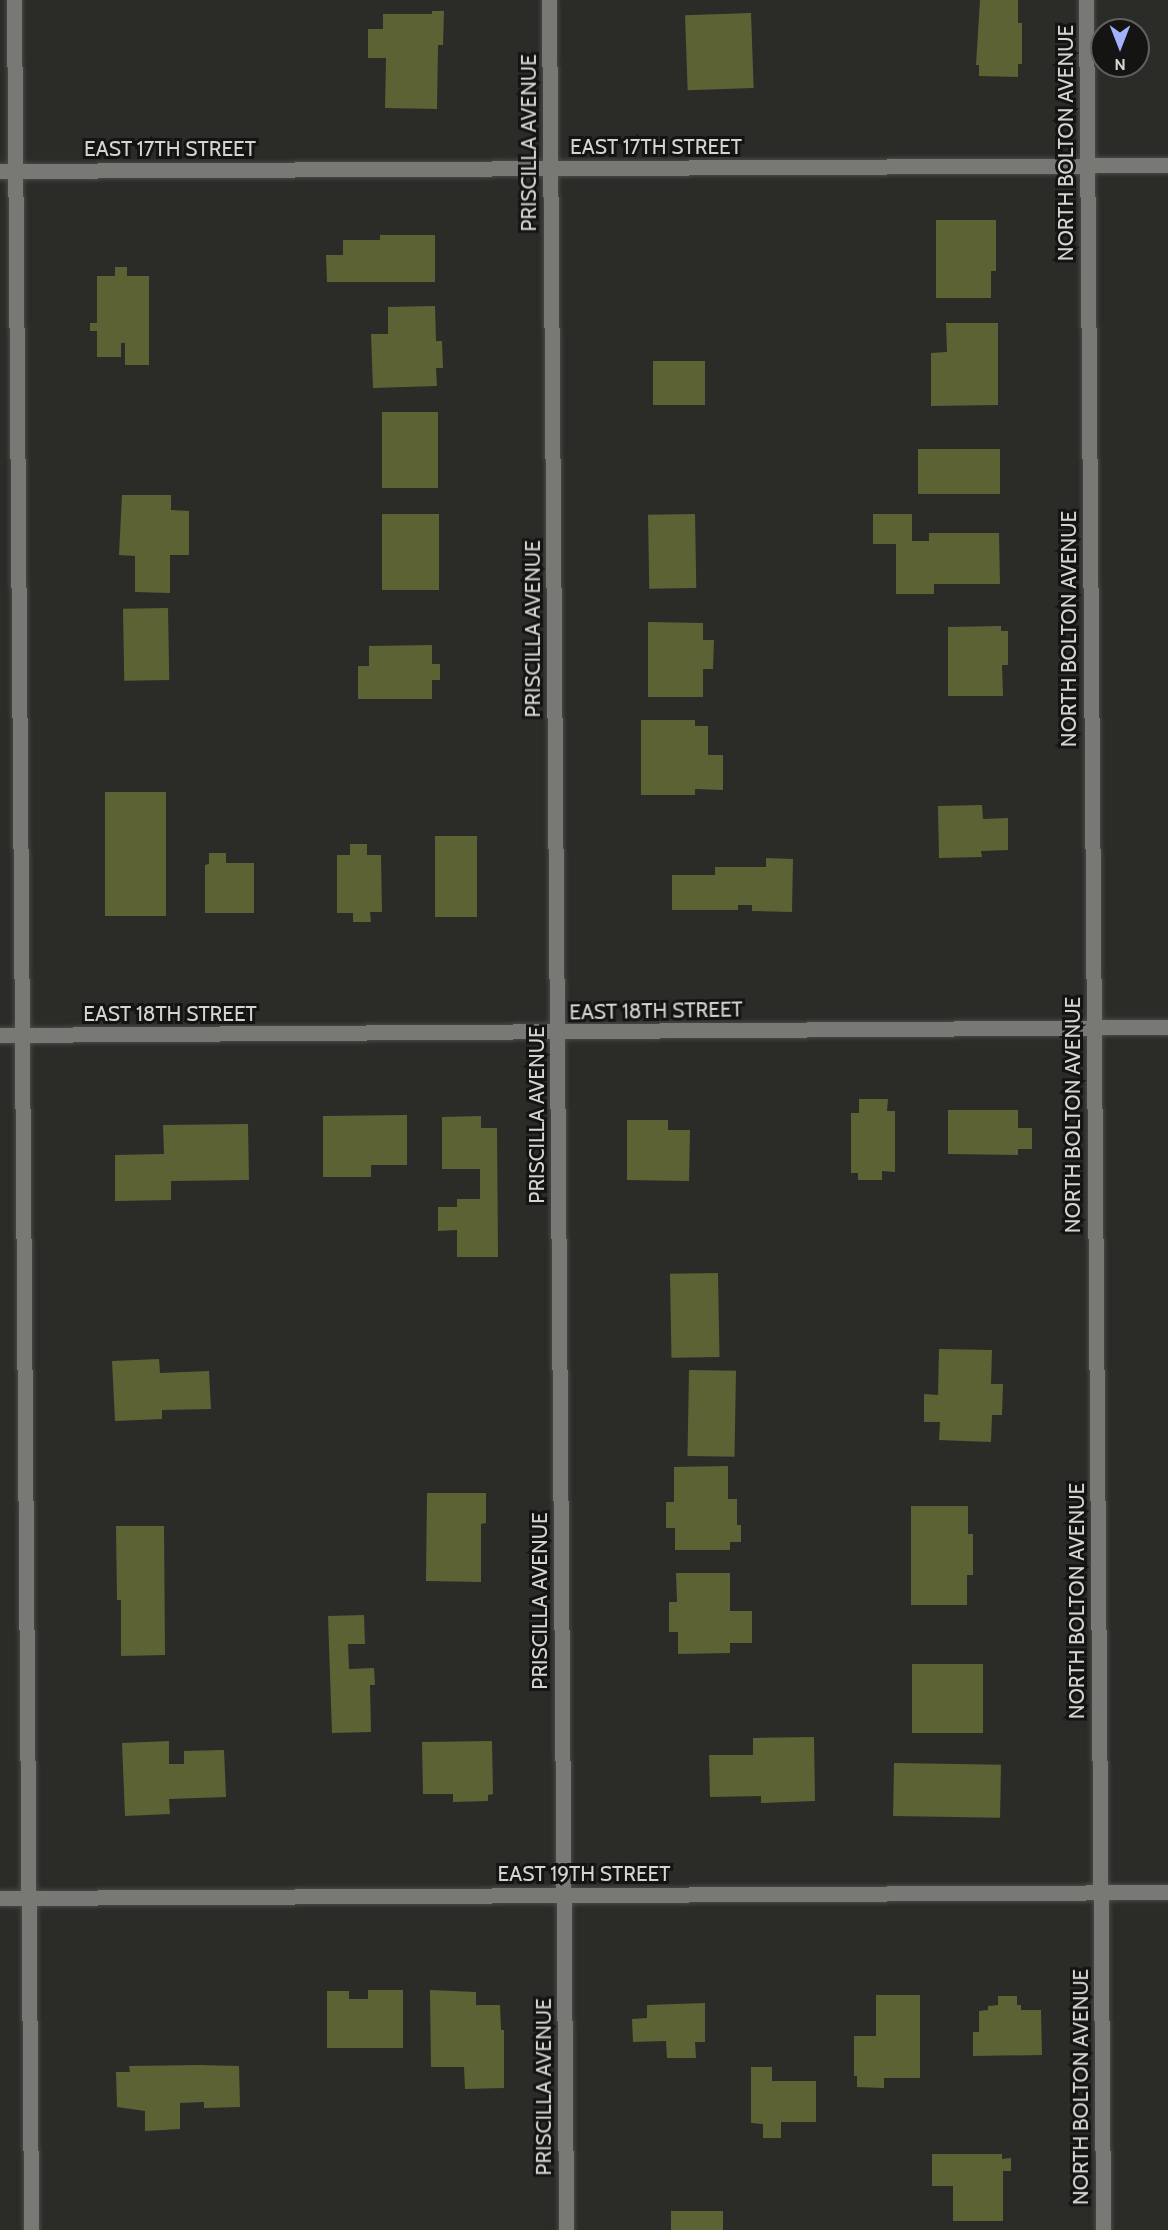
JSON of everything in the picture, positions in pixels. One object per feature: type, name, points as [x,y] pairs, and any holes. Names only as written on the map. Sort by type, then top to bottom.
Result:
[{"type":"street","points":[[14,0],[8,170],[22,1035],[31,2230]]},
{"type":"street","name":"PRISCILLA AVENUE","points":[[549,0],[566,2230]]},
{"type":"street","name":"NORTH BOLTON AVENUE","points":[[1086,0],[1103,2230]]},
{"type":"street","name":"EAST 17TH STREET","points":[[8,170],[1168,165]]},
{"type":"street","name":"EAST 18TH STREET","points":[[0,1035],[557,1033],[1168,1027]]},
{"type":"street","name":"EAST 19TH STREET","points":[[0,1898],[1168,1892]]},
{"type":"building","points":[[980,0],[1018,0],[1018,23],[1022,23],[1022,64],[1018,64],[1018,77],[979,76],[979,65],[976,65]]},
{"type":"building","points":[[432,11],[444,11],[443,45],[438,45],[437,109],[385,108],[386,58],[368,58],[368,29],[383,29],[383,14],[432,14]]},
{"type":"building","points":[[751,13],[754,88],[688,90],[685,15]]},
{"type":"building","points":[[936,220],[996,220],[996,271],[991,271],[991,298],[936,298]]},
{"type":"building","points":[[380,235],[435,235],[435,282],[327,282],[326,255],[343,255],[343,240],[380,240]]},
{"type":"building","points":[[115,267],[127,267],[127,276],[149,276],[149,365],[125,365],[125,343],[121,343],[121,357],[97,357],[97,331],[90,331],[90,323],[97,323],[97,276],[115,276]]},
{"type":"building","points":[[435,306],[436,341],[442,341],[443,368],[436,368],[437,386],[373,388],[371,334],[388,334],[388,307]]},
{"type":"building","points":[[946,323],[998,323],[998,405],[931,406],[931,353],[947,352]]},
{"type":"building","points":[[653,361],[705,361],[705,405],[653,405]]},
{"type":"building","points":[[382,412],[438,412],[438,488],[382,488]]},
{"type":"building","points":[[918,449],[1000,449],[1000,494],[918,494]]},
{"type":"building","points":[[122,495],[171,495],[171,510],[189,511],[189,555],[170,555],[170,593],[135,592],[135,556],[119,555]]},
{"type":"building","points":[[382,514],[439,514],[439,590],[382,590]]},
{"type":"building","points":[[695,514],[696,588],[649,589],[648,515]]},
{"type":"building","points":[[873,514],[912,514],[912,541],[929,541],[929,533],[999,533],[1000,584],[934,584],[934,594],[896,594],[896,544],[873,544]]},
{"type":"building","points":[[168,608],[169,680],[124,681],[123,609]]},
{"type":"building","points":[[648,622],[703,623],[703,640],[714,640],[713,669],[703,669],[703,697],[648,697]]},
{"type":"building","points":[[1001,626],[1001,631],[1008,631],[1008,665],[1002,665],[1003,696],[948,696],[948,627]]},
{"type":"building","points":[[432,645],[432,664],[440,664],[440,680],[432,680],[432,699],[358,699],[358,666],[369,666],[369,646]]},
{"type":"building","points":[[641,720],[695,720],[695,726],[708,726],[708,755],[723,755],[723,790],[695,789],[695,795],[641,795]]},
{"type":"building","points":[[105,792],[166,792],[166,916],[105,916]]},
{"type":"building","points":[[982,805],[983,819],[1008,818],[1008,850],[981,851],[982,857],[939,858],[938,806]]},
{"type":"building","points":[[435,836],[477,836],[477,917],[435,917]]},
{"type":"building","points":[[350,844],[367,844],[367,855],[381,855],[382,912],[370,912],[371,922],[353,922],[353,913],[337,913],[337,855],[350,855]]},
{"type":"building","points":[[209,853],[226,853],[226,863],[254,863],[254,913],[205,913],[205,865],[209,864]]},
{"type":"building","points":[[766,858],[793,859],[792,912],[752,911],[752,905],[738,905],[738,910],[672,910],[672,875],[715,875],[715,867],[766,867]]},
{"type":"building","points":[[859,1099],[888,1099],[887,1111],[895,1111],[895,1172],[882,1171],[882,1180],[858,1180],[858,1173],[851,1173],[851,1113],[859,1113]]},
{"type":"building","points":[[948,1110],[1018,1110],[1018,1128],[1032,1128],[1032,1149],[1018,1149],[1018,1155],[948,1154]]},
{"type":"building","points":[[407,1115],[407,1165],[371,1165],[371,1177],[323,1177],[323,1116]]},
{"type":"building","points":[[481,1116],[481,1128],[497,1128],[498,1257],[457,1257],[457,1230],[438,1231],[438,1207],[457,1207],[457,1199],[480,1199],[480,1169],[442,1169],[442,1117]]},
{"type":"building","points":[[627,1120],[668,1120],[668,1130],[690,1130],[689,1181],[627,1180]]},
{"type":"building","points":[[248,1124],[249,1180],[171,1181],[171,1200],[115,1201],[115,1155],[164,1154],[163,1125]]},
{"type":"building","points":[[718,1273],[719,1357],[671,1358],[670,1274]]},
{"type":"building","points":[[939,1349],[992,1350],[991,1384],[1003,1384],[1002,1415],[992,1415],[991,1442],[939,1440],[940,1422],[924,1422],[924,1394],[938,1395]]},
{"type":"building","points":[[159,1359],[160,1373],[209,1371],[211,1409],[162,1410],[162,1419],[115,1421],[112,1361]]},
{"type":"building","points":[[689,1370],[736,1371],[734,1457],[687,1456]]},
{"type":"building","points":[[728,1466],[728,1499],[737,1499],[737,1525],[741,1525],[741,1542],[730,1542],[730,1550],[675,1550],[675,1528],[666,1528],[666,1502],[674,1502],[674,1467]]},
{"type":"building","points":[[427,1493],[486,1493],[486,1523],[481,1524],[481,1582],[426,1581]]},
{"type":"building","points":[[911,1506],[968,1506],[968,1534],[973,1534],[973,1575],[967,1575],[967,1605],[911,1605]]},
{"type":"building","points":[[116,1526],[164,1526],[165,1655],[121,1656],[121,1600],[117,1600]]},
{"type":"building","points":[[676,1573],[730,1573],[730,1611],[752,1611],[752,1643],[730,1643],[730,1653],[678,1654],[678,1632],[669,1632],[669,1602],[677,1602]]},
{"type":"building","points":[[364,1615],[365,1644],[348,1644],[349,1669],[374,1668],[375,1685],[370,1685],[371,1732],[332,1733],[328,1616]]},
{"type":"building","points":[[912,1664],[983,1664],[983,1733],[912,1733]]},
{"type":"building","points":[[814,1737],[815,1801],[761,1803],[761,1796],[710,1797],[709,1755],[753,1755],[753,1738]]},
{"type":"building","points":[[169,1741],[169,1764],[184,1764],[184,1751],[224,1750],[226,1797],[169,1799],[170,1814],[125,1816],[122,1743]]},
{"type":"building","points":[[492,1741],[493,1794],[488,1795],[488,1801],[453,1802],[453,1794],[423,1794],[422,1742]]},
{"type":"building","points":[[894,1763],[1001,1765],[1000,1818],[893,1816]]},
{"type":"building","points":[[368,1990],[403,1990],[403,2048],[327,2048],[327,1991],[349,1991],[349,1999],[368,1999]]},
{"type":"building","points":[[430,1990],[476,1992],[476,2005],[500,2005],[501,2030],[504,2030],[504,2088],[465,2089],[464,2067],[431,2067]]},
{"type":"building","points":[[876,1995],[920,1995],[920,2078],[884,2078],[884,2088],[857,2087],[857,2076],[854,2076],[854,2036],[876,2036]]},
{"type":"building","points":[[998,1996],[1017,1996],[1017,2005],[1021,2005],[1021,2010],[1041,2010],[1042,2055],[973,2056],[973,2032],[979,2032],[979,2011],[988,2010],[988,2006],[998,2005]]},
{"type":"building","points":[[705,2003],[705,2042],[695,2042],[696,2058],[667,2058],[666,2041],[633,2042],[632,2019],[647,2018],[647,2005]]},
{"type":"building","points":[[129,2066],[239,2066],[240,2107],[204,2108],[204,2102],[180,2103],[180,2129],[145,2131],[145,2111],[117,2107],[116,2072],[130,2072]]},
{"type":"building","points":[[751,2067],[772,2067],[772,2081],[816,2081],[816,2122],[781,2122],[781,2138],[763,2138],[763,2124],[751,2123]]},
{"type":"building","points":[[932,2154],[1002,2154],[1002,2159],[1011,2158],[1011,2171],[1003,2171],[1003,2221],[953,2221],[953,2186],[932,2186]]},
{"type":"building","points":[[671,2211],[723,2211],[723,2230],[671,2230]]}]
